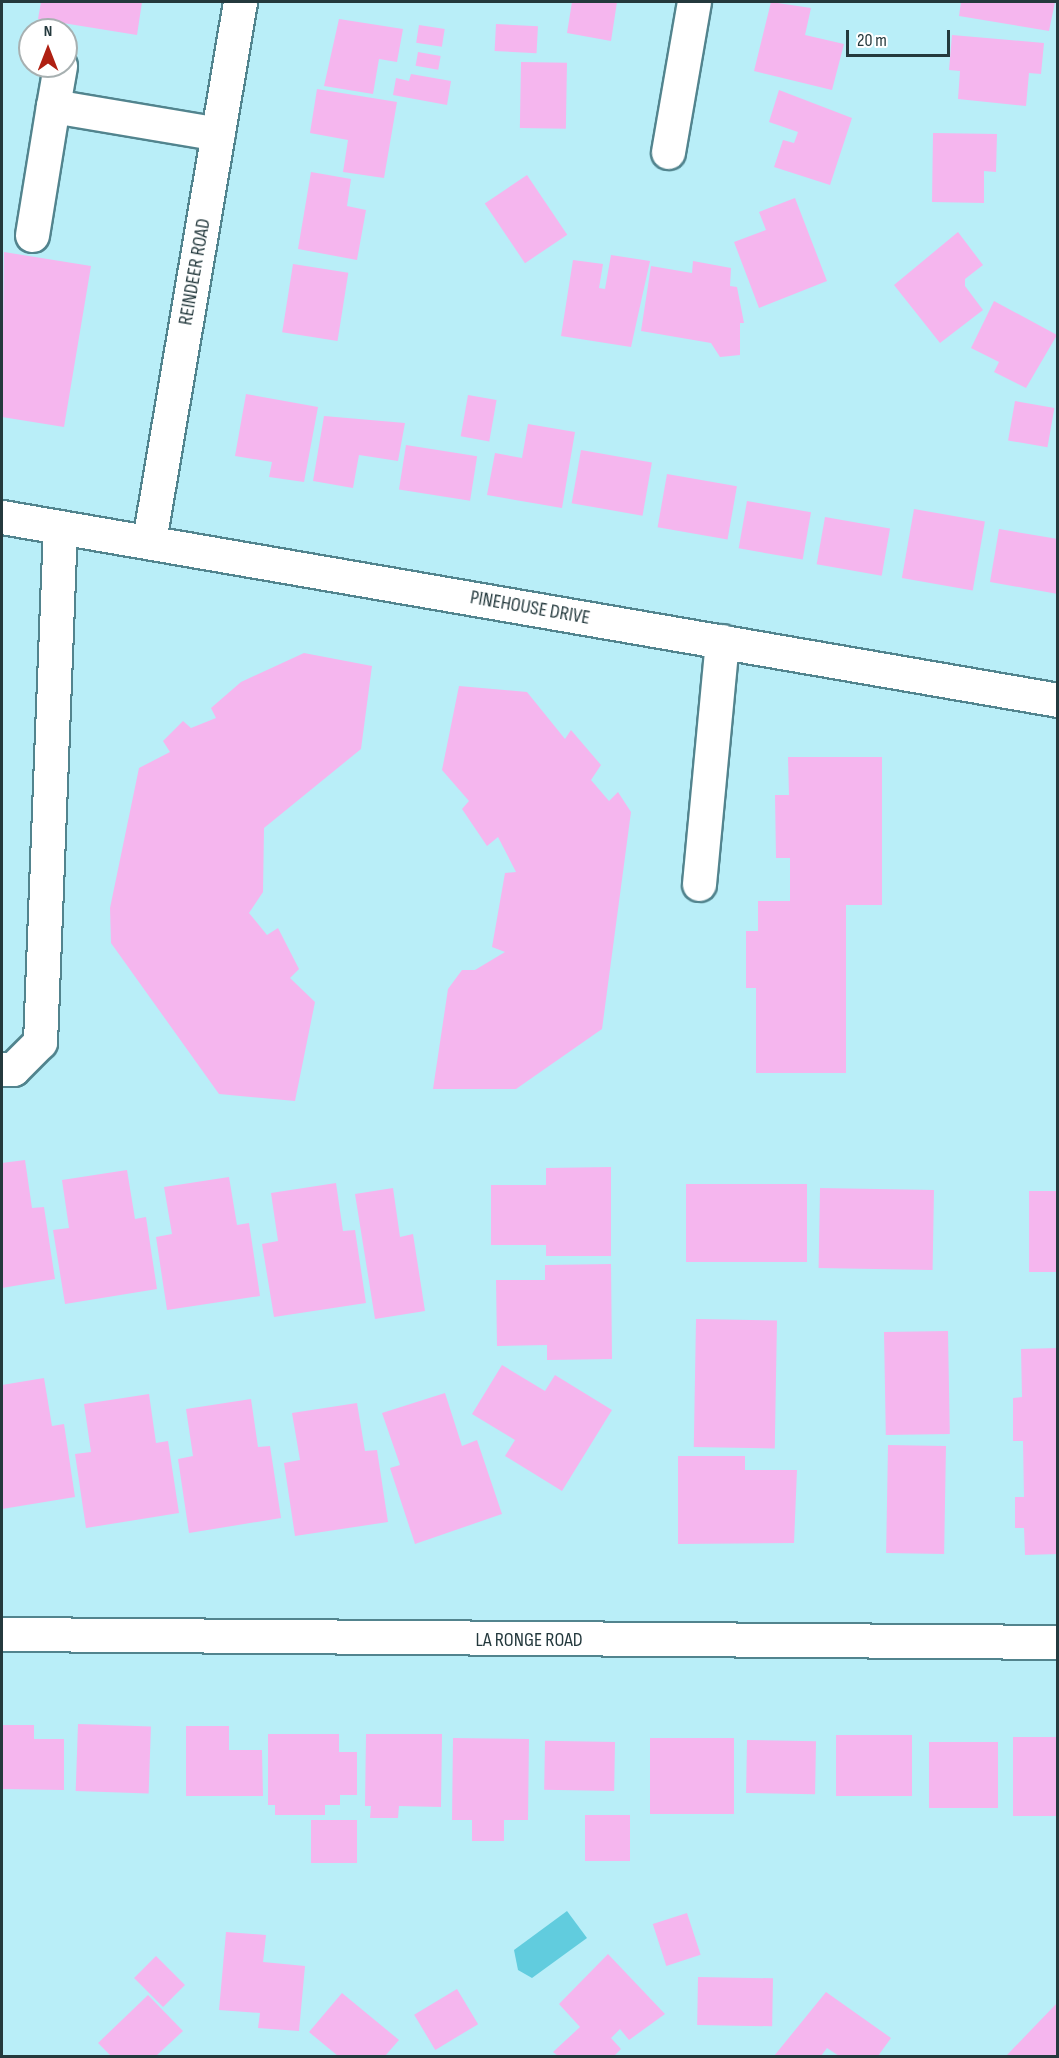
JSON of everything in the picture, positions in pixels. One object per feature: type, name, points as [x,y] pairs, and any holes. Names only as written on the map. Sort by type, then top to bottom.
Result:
[{"type":"street","name":"REINDEER ROAD","points":[[149,542],[240,2]]},
{"type":"street","points":[[668,152],[694,2]]},
{"type":"street","points":[[32,235],[58,78]]},
{"type":"street","points":[[53,106],[218,134]]},
{"type":"street","name":"PINEHOUSE DRIVE","points":[[2,517],[1058,700]]},
{"type":"street","points":[[2,1069],[13,1069],[40,1042],[60,526]]},
{"type":"street","points":[[699,884],[722,641]]},
{"type":"street","name":"LA RONGE ROAD","points":[[2,1634],[1058,1642]]},
{"type":"water","points":[[567,1911],[587,1938],[532,1978],[518,1970],[514,1950]]},
{"type":"building","points":[[41,2],[142,2],[137,35],[78,25],[78,18],[38,18]]},
{"type":"building","points":[[572,2],[617,2],[611,41],[567,33]]},
{"type":"building","points":[[771,2],[811,8],[805,35],[844,44],[832,90],[754,71]]},
{"type":"building","points":[[961,2],[1055,2],[1049,31],[959,16]]},
{"type":"building","points":[[339,19],[403,29],[397,62],[379,59],[373,94],[324,86]]},
{"type":"building","points":[[496,24],[538,26],[537,53],[495,51]]},
{"type":"building","points":[[419,25],[445,29],[442,47],[416,43]]},
{"type":"building","points":[[952,35],[1044,43],[1041,74],[1029,73],[1026,106],[958,99],[960,71],[949,70]]},
{"type":"building","points":[[418,52],[441,56],[438,70],[416,66]]},
{"type":"building","points":[[521,62],[567,63],[566,129],[520,128]]},
{"type":"building","points":[[411,74],[451,81],[447,105],[393,95],[396,78],[409,81]]},
{"type":"building","points":[[317,89],[397,102],[384,178],[343,172],[348,140],[310,133]]},
{"type":"building","points":[[779,90],[852,118],[830,185],[774,167],[783,140],[794,143],[798,132],[769,122]]},
{"type":"building","points":[[933,133],[997,134],[996,172],[984,171],[984,203],[932,202]]},
{"type":"building","points":[[311,172],[351,179],[347,206],[366,210],[357,260],[298,249]]},
{"type":"building","points":[[527,175],[567,235],[525,263],[485,204]]},
{"type":"building","points":[[795,198],[827,281],[759,308],[734,242],[766,230],[759,212]]},
{"type":"building","points":[[958,232],[983,265],[965,279],[965,286],[983,310],[940,343],[894,285]]},
{"type":"building","points":[[4,252],[91,266],[64,427],[2,417]]},
{"type":"building","points":[[611,255],[650,261],[631,347],[561,336],[573,260],[603,264],[599,288],[605,289]]},
{"type":"building","points":[[693,261],[731,268],[730,286],[737,287],[744,323],[740,323],[740,355],[720,357],[711,343],[641,331],[651,266],[692,273]]},
{"type":"building","points":[[293,264],[348,273],[338,341],[282,332]]},
{"type":"building","points":[[994,301],[1057,335],[1026,388],[994,372],[999,362],[971,348]]},
{"type":"building","points":[[246,394],[318,407],[304,482],[269,477],[272,462],[235,456]]},
{"type":"building","points":[[468,395],[497,400],[489,441],[461,436]]},
{"type":"building","points":[[1015,401],[1054,408],[1047,447],[1008,440]]},
{"type":"building","points":[[324,416],[405,423],[398,461],[359,455],[353,488],[313,481]]},
{"type":"building","points":[[528,424],[575,432],[562,508],[487,495],[495,453],[522,458]]},
{"type":"building","points":[[406,445],[477,456],[470,501],[399,489]]},
{"type":"building","points":[[581,450],[652,463],[643,516],[572,503]]},
{"type":"building","points":[[667,474],[737,486],[728,540],[658,527]]},
{"type":"building","points":[[747,501],[811,512],[803,560],[739,548]]},
{"type":"building","points":[[914,509],[985,522],[973,590],[902,578]]},
{"type":"building","points":[[825,517],[890,528],[882,576],[817,564]]},
{"type":"building","points":[[999,529],[1058,539],[1058,594],[990,582]]},
{"type":"building","points":[[304,653],[372,666],[361,749],[264,828],[263,892],[249,913],[267,935],[278,928],[299,969],[290,978],[315,1002],[295,1101],[219,1094],[111,943],[110,908],[139,768],[170,752],[163,741],[183,721],[191,728],[216,718],[211,708],[241,682]]},
{"type":"building","points":[[459,686],[527,692],[565,739],[571,730],[601,765],[591,780],[609,801],[618,792],[631,812],[602,1029],[516,1089],[433,1089],[448,989],[462,970],[475,970],[505,952],[492,947],[505,873],[516,872],[498,837],[487,846],[462,809],[469,801],[442,770]]},
{"type":"building","points":[[788,757],[882,757],[882,905],[846,905],[846,1073],[756,1073],[756,988],[746,988],[746,931],[758,931],[758,901],[790,901],[790,858],[776,858],[775,795],[789,795]]},
{"type":"building","points":[[25,1160],[32,1208],[44,1207],[55,1279],[2,1288],[2,1163]]},
{"type":"building","points":[[611,1167],[611,1256],[546,1256],[546,1245],[491,1245],[491,1185],[546,1185],[546,1168]]},
{"type":"building","points":[[127,1170],[135,1219],[146,1217],[157,1289],[65,1304],[53,1230],[69,1228],[62,1180]]},
{"type":"building","points":[[229,1177],[237,1225],[249,1223],[260,1296],[167,1310],[156,1237],[172,1234],[164,1187]]},
{"type":"building","points":[[336,1183],[343,1231],[355,1230],[366,1303],[274,1317],[262,1244],[278,1241],[271,1193]]},
{"type":"building","points":[[686,1184],[807,1184],[807,1262],[686,1262]]},
{"type":"building","points":[[393,1188],[400,1237],[413,1234],[425,1311],[375,1319],[355,1194]]},
{"type":"building","points":[[820,1188],[934,1190],[933,1270],[819,1268]]},
{"type":"building","points":[[1029,1191],[1058,1191],[1058,1272],[1029,1272]]},
{"type":"building","points":[[611,1264],[612,1359],[547,1360],[547,1345],[497,1346],[496,1280],[545,1280],[545,1265]]},
{"type":"building","points":[[696,1319],[777,1320],[775,1448],[694,1447]]},
{"type":"building","points":[[948,1331],[950,1434],[886,1435],[884,1332]]},
{"type":"building","points":[[1058,1348],[1058,1554],[1025,1555],[1024,1528],[1015,1528],[1015,1497],[1024,1497],[1023,1441],[1013,1441],[1013,1398],[1022,1397],[1021,1349]]},
{"type":"building","points":[[502,1365],[545,1391],[555,1375],[612,1410],[562,1491],[505,1456],[515,1440],[472,1414]]},
{"type":"building","points":[[44,1378],[52,1426],[64,1424],[75,1497],[2,1509],[2,1385]]},
{"type":"building","points":[[445,1393],[462,1446],[477,1440],[502,1514],[415,1544],[390,1468],[400,1465],[382,1413]]},
{"type":"building","points":[[149,1394],[156,1443],[168,1441],[179,1513],[86,1528],[75,1454],[91,1452],[84,1404]]},
{"type":"building","points":[[251,1399],[258,1447],[270,1446],[281,1518],[189,1533],[178,1459],[193,1456],[186,1409]]},
{"type":"building","points":[[357,1403],[365,1451],[377,1450],[388,1522],[295,1536],[284,1463],[300,1460],[292,1413]]},
{"type":"building","points":[[888,1445],[946,1446],[944,1554],[886,1553]]},
{"type":"building","points":[[678,1456],[745,1456],[745,1470],[797,1470],[794,1543],[678,1544]]},
{"type":"building","points":[[78,1724],[151,1727],[149,1794],[76,1791]]},
{"type":"building","points":[[2,1725],[34,1725],[34,1739],[64,1739],[64,1790],[2,1789]]},
{"type":"building","points":[[186,1726],[229,1726],[229,1750],[262,1750],[263,1796],[186,1796]]},
{"type":"building","points":[[268,1734],[339,1734],[339,1752],[357,1752],[357,1795],[340,1795],[340,1805],[325,1805],[325,1815],[275,1815],[275,1805],[268,1805]]},
{"type":"building","points":[[366,1734],[442,1734],[441,1807],[399,1806],[398,1818],[370,1818],[371,1806],[365,1806]]},
{"type":"building","points":[[836,1735],[912,1735],[912,1796],[836,1796]]},
{"type":"building","points":[[1013,1737],[1058,1737],[1058,1816],[1013,1816]]},
{"type":"building","points":[[453,1738],[529,1739],[528,1820],[504,1820],[504,1841],[472,1841],[472,1820],[452,1820]]},
{"type":"building","points":[[650,1738],[734,1738],[734,1814],[650,1814]]},
{"type":"building","points":[[747,1740],[816,1741],[815,1794],[746,1793]]},
{"type":"building","points":[[545,1741],[615,1742],[614,1791],[544,1790]]},
{"type":"building","points":[[929,1742],[998,1742],[998,1808],[929,1808]]},
{"type":"building","points":[[585,1815],[630,1815],[630,1861],[585,1861]]},
{"type":"building","points":[[311,1820],[357,1820],[357,1863],[311,1863]]},
{"type":"building","points":[[687,1913],[701,1955],[666,1966],[653,1924]]},
{"type":"building","points":[[226,1932],[266,1935],[263,1962],[305,1966],[299,2031],[258,2028],[260,2013],[219,2010]]},
{"type":"building","points":[[608,1954],[665,2014],[629,2040],[620,2029],[611,2038],[621,2049],[614,2056],[558,2056],[553,2052],[580,2027],[559,2004]]},
{"type":"building","points":[[156,1956],[185,1985],[163,2007],[134,1978]]},
{"type":"building","points":[[698,1977],[773,1978],[772,2026],[697,2025]]},
{"type":"building","points":[[457,1989],[478,2024],[435,2050],[414,2015]]},
{"type":"building","points":[[826,1992],[891,2038],[878,2056],[839,2056],[827,2048],[821,2056],[774,2056]]},
{"type":"building","points":[[342,1993],[399,2040],[385,2056],[338,2056],[309,2032]]},
{"type":"building","points":[[148,1995],[183,2031],[156,2056],[111,2056],[98,2043]]},
{"type":"building","points":[[1058,2002],[1058,2056],[1007,2055]]}]
